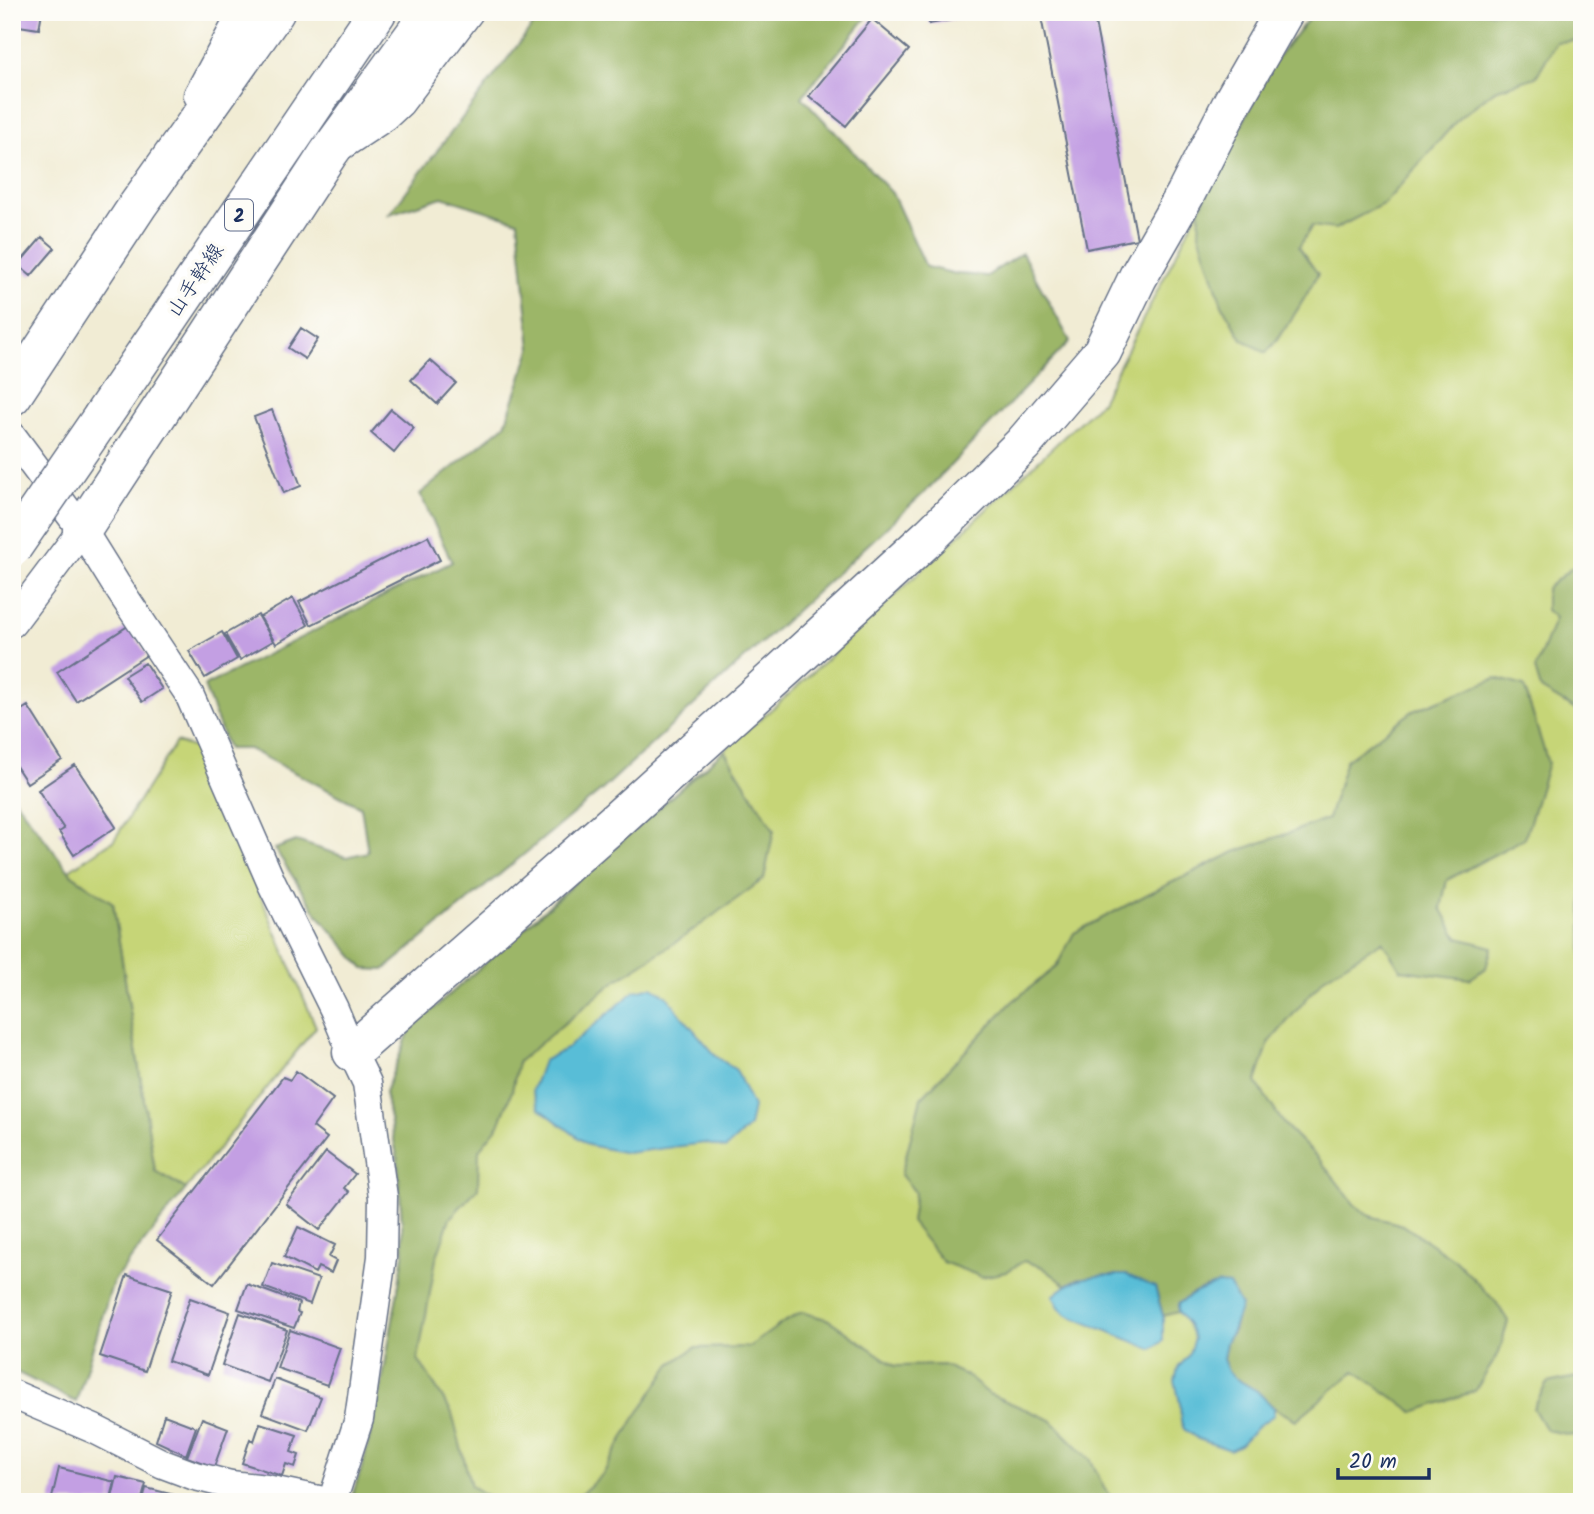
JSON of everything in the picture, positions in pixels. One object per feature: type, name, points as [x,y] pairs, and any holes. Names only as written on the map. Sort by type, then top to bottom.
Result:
[{"type":"main road","points":[[12,396],[138,205],[275,12]]},
{"type":"main road","name":"山手幹線","points":[[12,548],[377,12]]},
{"type":"main road","points":[[82,530],[328,154],[431,12]]},
{"type":"main road","points":[[352,1052],[792,663],[931,535],[1023,444],[1102,352],[1138,277],[1284,12]]},
{"type":"street","points":[[138,205],[243,12]]},
{"type":"street","points":[[328,154],[386,116],[400,103],[469,12]]},
{"type":"street","points":[[12,436],[82,530],[190,694],[272,884],[367,1083],[383,1197],[382,1257],[359,1419],[330,1502],[195,1476],[163,1464],[94,1429],[12,1394]]},
{"type":"street","points":[[12,624],[82,530]]},
{"type":"green space","points":[[543,12],[871,12],[802,97],[892,193],[926,267],[957,274],[987,276],[1022,253],[1070,341],[926,491],[603,789],[384,970],[364,969],[317,914],[275,849],[296,841],[346,857],[368,852],[361,807],[249,749],[228,749],[204,686],[452,562],[420,494],[505,425],[531,349],[518,221],[442,197],[389,214]]},
{"type":"green space","points":[[1314,12],[1582,12],[1582,1502],[350,1502],[363,1464],[380,1395],[404,1255],[398,1161],[385,1092],[410,1030],[797,687],[1101,402],[1274,61]]},
{"type":"green space","points":[[1314,12],[1582,12],[1582,40],[1556,42],[1536,77],[1495,90],[1459,118],[1385,203],[1335,229],[1312,226],[1299,247],[1318,274],[1294,315],[1266,353],[1242,339],[1222,305],[1199,233],[1200,208],[1274,61]]},
{"type":"green space","points":[[1582,564],[1582,714],[1541,689],[1535,669],[1555,618],[1546,610],[1546,589],[1573,567]]},
{"type":"green space","points":[[1496,678],[1524,686],[1548,763],[1525,838],[1447,880],[1441,908],[1458,938],[1492,947],[1486,968],[1470,979],[1401,970],[1382,941],[1324,978],[1269,1043],[1256,1082],[1284,1124],[1319,1159],[1355,1205],[1370,1216],[1403,1225],[1455,1260],[1496,1302],[1508,1321],[1499,1353],[1475,1391],[1414,1412],[1355,1371],[1296,1420],[1274,1408],[1257,1391],[1233,1377],[1227,1369],[1223,1359],[1226,1342],[1233,1331],[1240,1306],[1207,1287],[1178,1304],[1178,1312],[1163,1316],[1155,1287],[1079,1278],[1066,1285],[1042,1267],[1024,1261],[1006,1272],[982,1277],[943,1262],[911,1222],[915,1192],[901,1175],[921,1098],[1012,1002],[1056,967],[1074,933],[1235,852],[1328,819],[1346,760],[1413,711]]},
{"type":"green space","points":[[176,742],[199,749],[316,1027],[186,1189],[155,1171],[113,903],[72,875],[69,870],[114,840]]},
{"type":"green space","points":[[724,750],[774,830],[764,879],[685,936],[614,982],[518,1062],[512,1091],[499,1125],[479,1150],[478,1188],[450,1218],[436,1259],[418,1359],[452,1413],[471,1486],[498,1502],[350,1502],[363,1464],[380,1395],[404,1255],[398,1161],[385,1092],[410,1030]]},
{"type":"green space","points":[[12,796],[72,875],[113,903],[155,1171],[186,1189],[113,1282],[76,1402],[12,1370]]},
{"type":"green space","points":[[802,1312],[829,1320],[895,1366],[943,1365],[966,1375],[989,1394],[1051,1420],[1091,1460],[1104,1488],[1115,1502],[572,1502],[603,1474],[633,1421],[671,1364],[695,1348],[749,1347]]},
{"type":"green space","points":[[1582,1376],[1582,1437],[1546,1430],[1533,1408],[1547,1383]]},
{"type":"water","points":[[652,987],[667,996],[717,1057],[736,1070],[753,1107],[749,1127],[725,1149],[705,1143],[627,1153],[588,1145],[539,1108],[532,1091],[543,1061],[566,1049],[635,991]]},
{"type":"water","points":[[1127,1275],[1155,1287],[1163,1316],[1163,1341],[1152,1349],[1067,1315],[1053,1296],[1078,1280]]},
{"type":"water","points":[[1219,1284],[1229,1285],[1241,1306],[1226,1342],[1223,1359],[1227,1369],[1233,1377],[1257,1391],[1274,1408],[1274,1415],[1259,1425],[1240,1445],[1230,1450],[1198,1439],[1184,1429],[1175,1381],[1178,1368],[1188,1356],[1194,1338],[1178,1312],[1178,1304],[1197,1292]]},
{"type":"building","points":[[12,12],[42,12],[39,29],[12,25]]},
{"type":"building","points":[[927,12],[984,12],[984,14],[929,24]]},
{"type":"building","points":[[1040,12],[1093,12],[1137,239],[1087,249]]},
{"type":"building","points":[[872,19],[909,50],[846,126],[809,96]]},
{"type":"building","points":[[42,237],[55,248],[31,276],[18,265]]},
{"type":"building","points":[[301,328],[318,339],[305,359],[288,348]]},
{"type":"building","points":[[430,360],[456,383],[437,404],[411,380]]},
{"type":"building","points":[[391,409],[414,428],[394,453],[371,433]]},
{"type":"building","points":[[272,410],[301,486],[284,493],[254,417]]},
{"type":"building","points":[[428,536],[440,560],[311,625],[299,602]]},
{"type":"building","points":[[293,598],[308,625],[276,644],[260,617]]},
{"type":"building","points":[[258,615],[273,641],[240,660],[225,634]]},
{"type":"building","points":[[128,626],[147,655],[76,701],[57,672]]},
{"type":"building","points":[[222,632],[237,659],[205,678],[189,651]]},
{"type":"building","points":[[145,663],[162,689],[142,702],[124,676]]},
{"type":"building","points":[[28,706],[62,760],[27,783],[12,760],[12,716]]},
{"type":"building","points":[[75,765],[116,827],[74,855],[59,832],[64,829],[38,790]]},
{"type":"building","points":[[296,1071],[333,1099],[313,1127],[327,1138],[214,1284],[157,1240],[283,1077],[290,1080]]},
{"type":"building","points":[[326,1152],[355,1174],[344,1188],[349,1192],[319,1230],[286,1204]]},
{"type":"building","points":[[298,1227],[335,1245],[329,1257],[336,1261],[331,1273],[318,1267],[315,1273],[284,1257]]},
{"type":"building","points":[[272,1263],[319,1279],[310,1304],[263,1287]]},
{"type":"building","points":[[127,1275],[172,1290],[145,1371],[100,1356]]},
{"type":"building","points":[[247,1284],[299,1303],[297,1312],[300,1313],[294,1328],[238,1309]]},
{"type":"building","points":[[190,1298],[230,1312],[208,1375],[168,1361]]},
{"type":"building","points":[[240,1313],[287,1330],[268,1382],[222,1365]]},
{"type":"building","points":[[290,1330],[340,1348],[327,1385],[277,1368]]},
{"type":"building","points":[[275,1379],[321,1397],[308,1430],[262,1413]]},
{"type":"building","points":[[164,1415],[196,1427],[186,1455],[156,1441]]},
{"type":"building","points":[[202,1418],[228,1428],[214,1467],[187,1457]]},
{"type":"building","points":[[260,1423],[297,1435],[291,1452],[299,1455],[295,1467],[286,1464],[282,1476],[242,1463],[250,1439],[254,1441]]},
{"type":"building","points":[[59,1468],[115,1482],[110,1502],[51,1502]]},
{"type":"building","points":[[117,1477],[146,1484],[141,1502],[111,1502]]},
{"type":"building","points":[[146,1488],[199,1501],[199,1502],[143,1502]]}]
